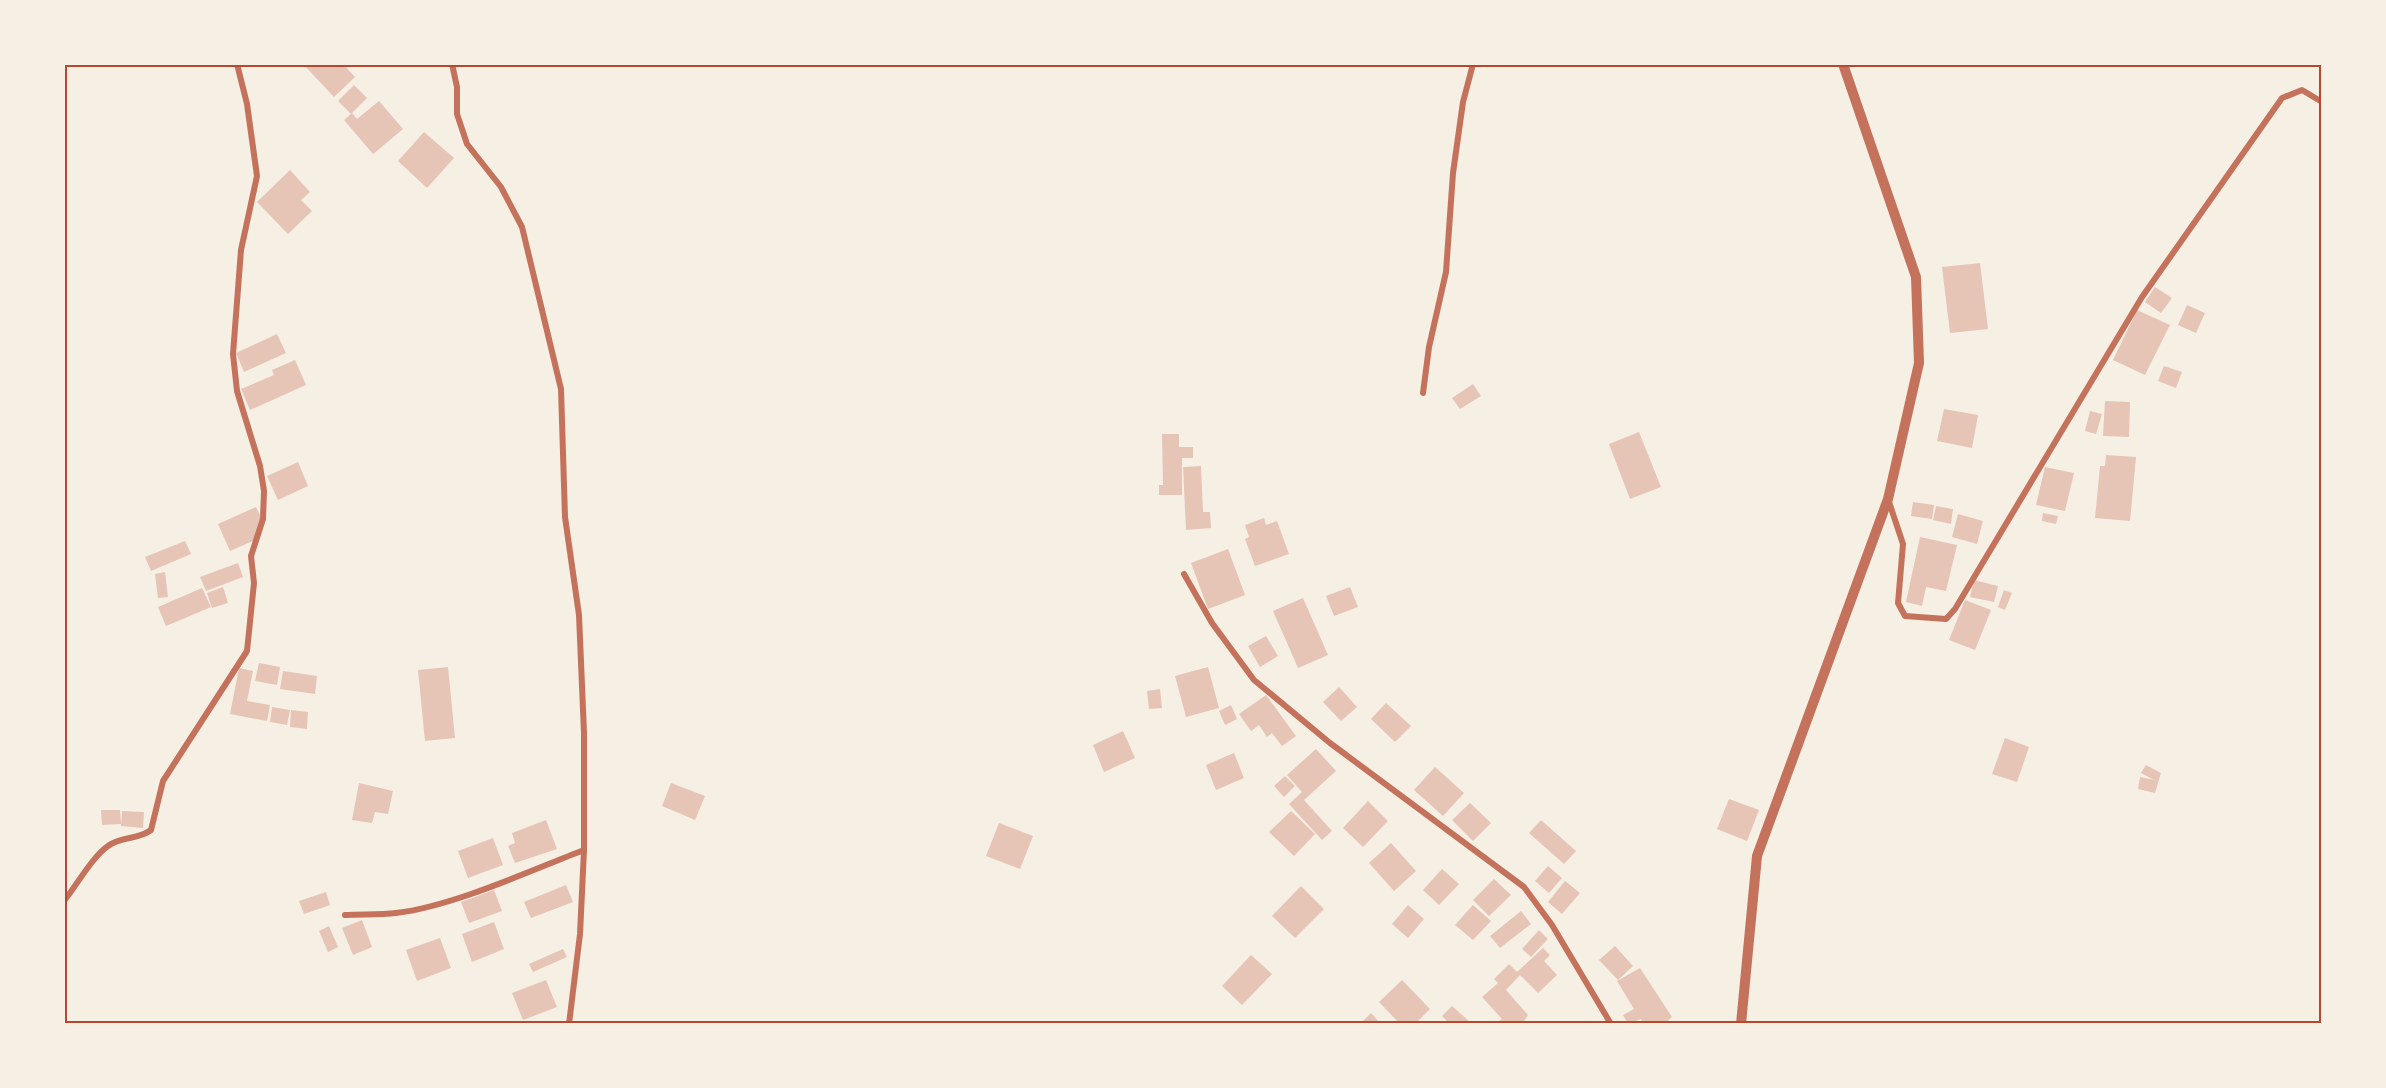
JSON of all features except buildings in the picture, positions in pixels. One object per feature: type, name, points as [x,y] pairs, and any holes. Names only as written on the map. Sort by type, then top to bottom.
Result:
[{"type":"street","points":[[64,901],[106,846],[125,838],[140,836],[151,830],[163,781],[247,651],[254,583],[252,556],[263,519],[264,490],[260,466],[237,391],[233,354],[241,250],[258,176],[247,104],[237,64]]},
{"type":"street","points":[[452,64],[457,87],[457,114],[467,144],[501,188],[522,226],[561,389],[565,517],[579,615],[583,676],[584,849],[580,934],[569,1023]]},
{"type":"street","points":[[1423,393],[1429,347],[1446,272],[1453,173],[1463,102],[1473,64]]},
{"type":"street","points":[[1741,1023],[1757,856],[1888,499],[1919,363],[1916,277],[1843,64]]},
{"type":"street","points":[[1888,499],[1903,543],[1898,603],[1900,611],[1905,616],[1946,619],[1955,609],[2142,297],[2282,98],[2302,90],[2322,102]]},
{"type":"street","points":[[1184,574],[1212,622],[1254,680],[1330,743],[1524,887],[1551,925],[1611,1023]]},
{"type":"street","points":[[345,915],[396,913],[430,905],[510,879],[584,849]]}]
